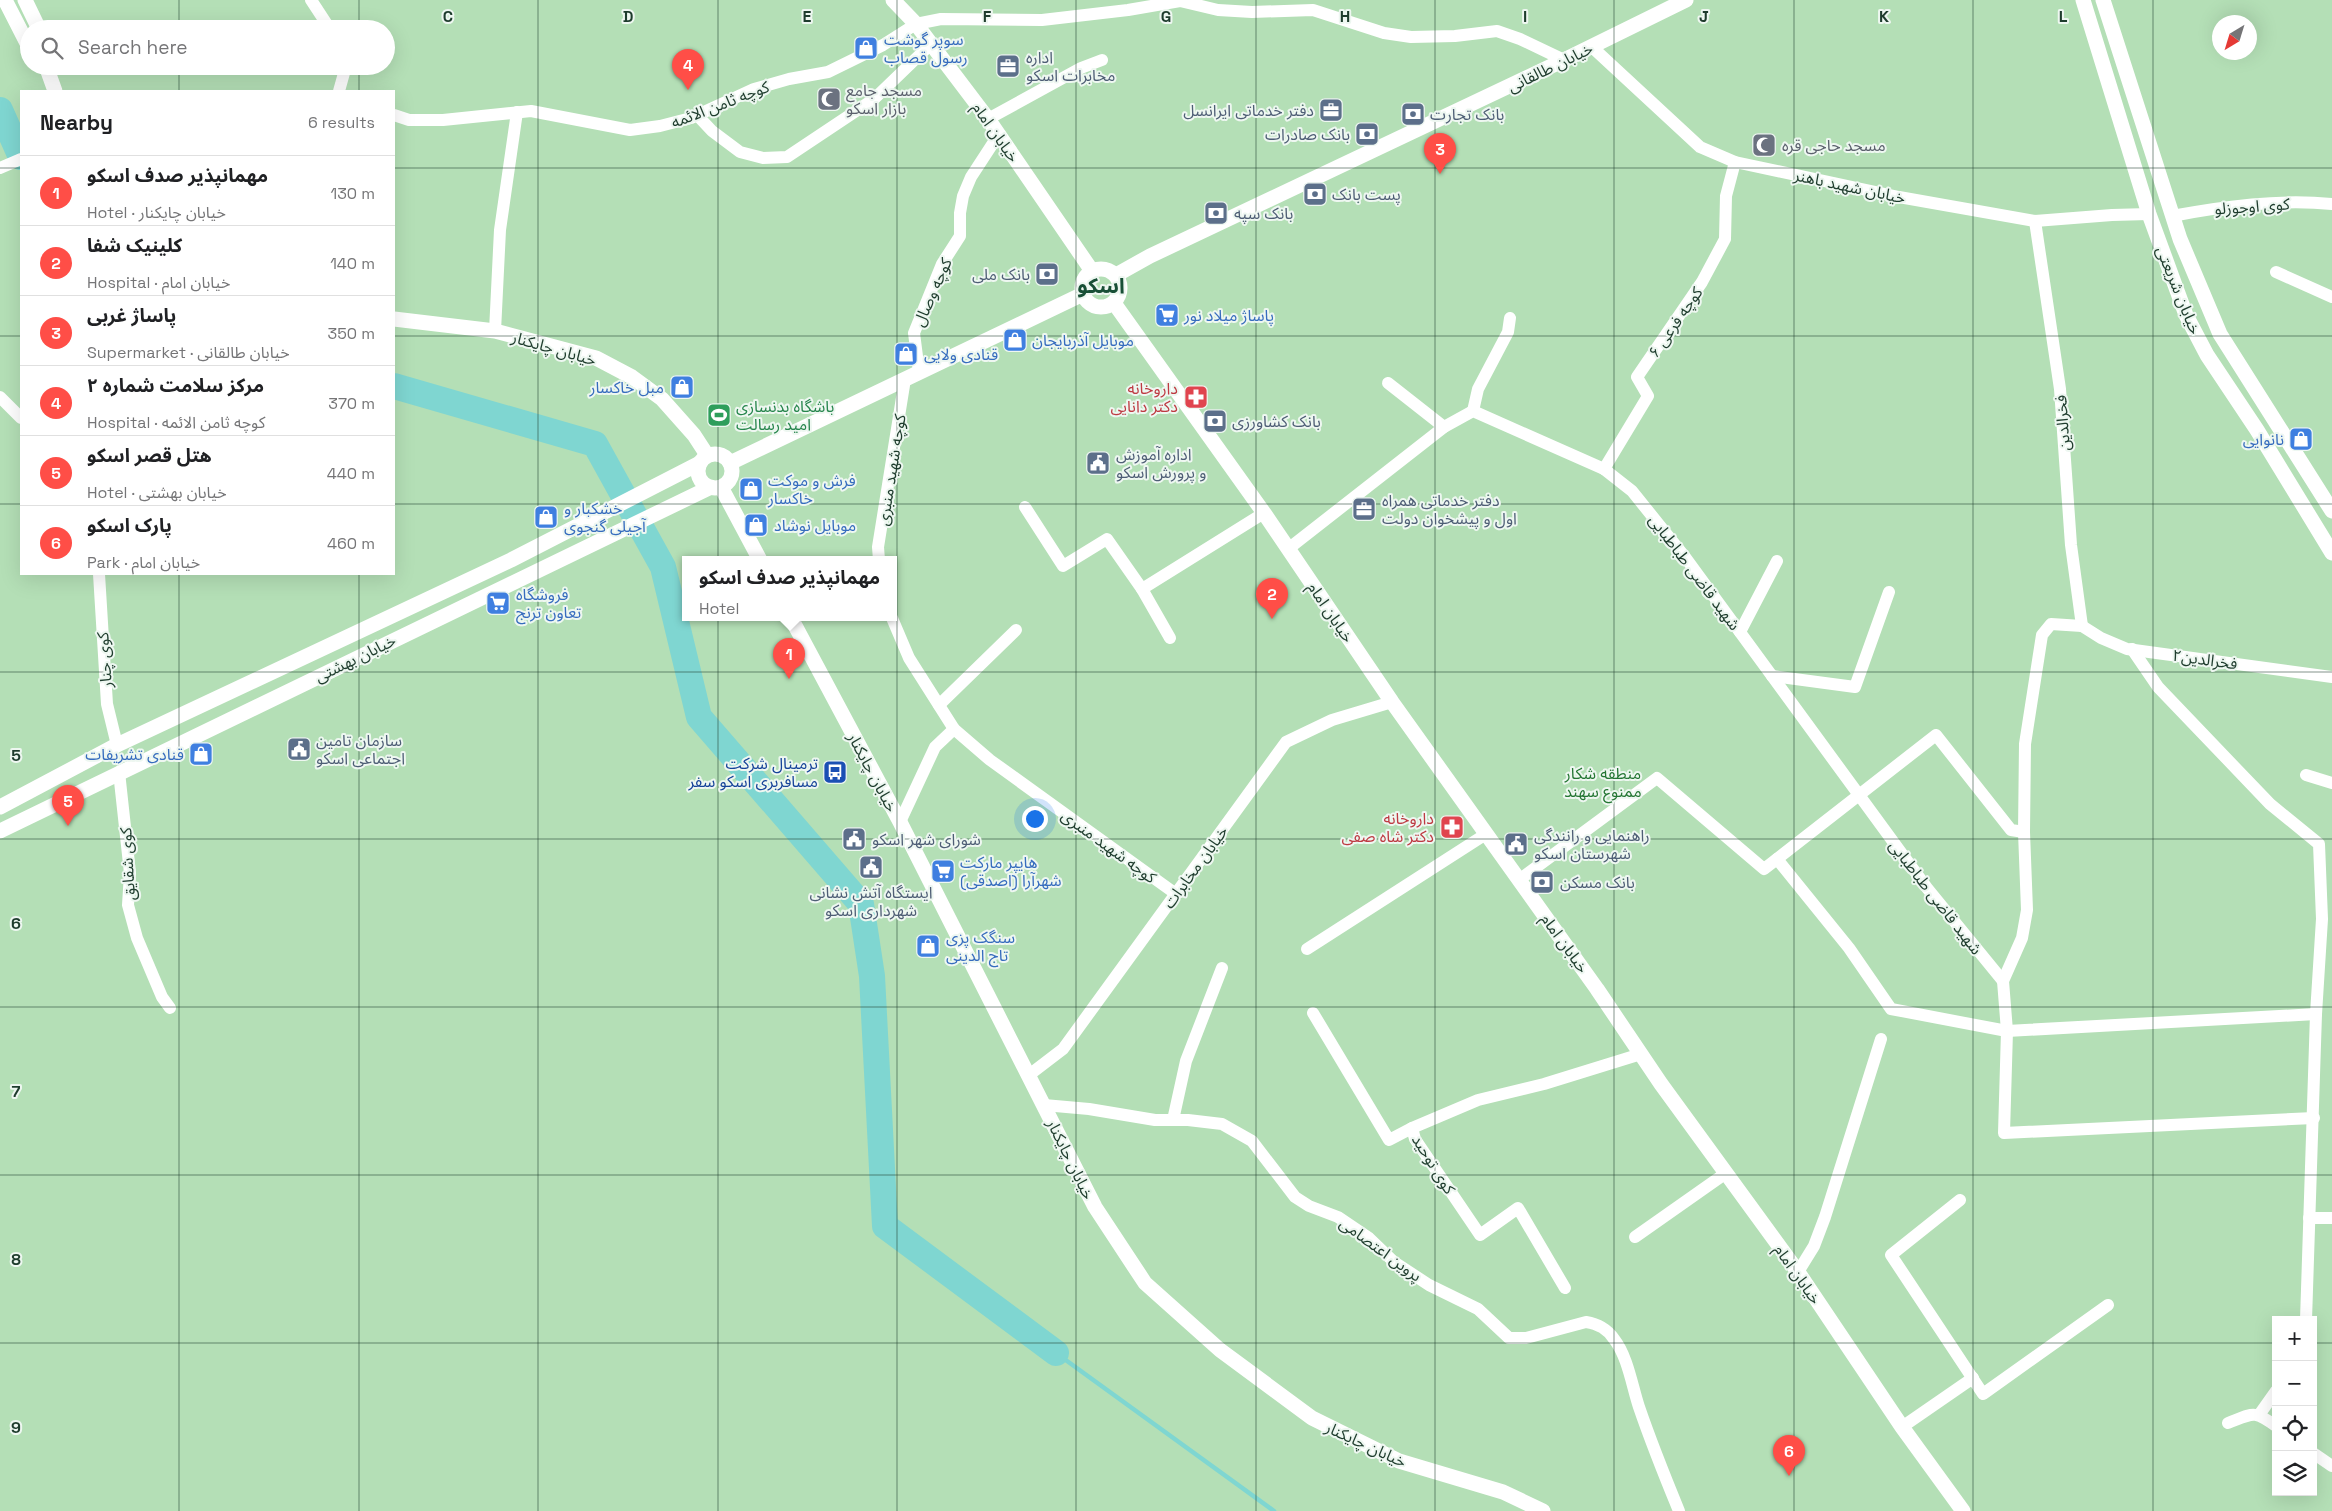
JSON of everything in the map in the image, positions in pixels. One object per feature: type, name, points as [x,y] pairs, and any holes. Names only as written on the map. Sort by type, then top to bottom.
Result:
[{"type":"main road","points":[[4,0],[20,30]]},
{"type":"main road","points":[[25,0],[35,20]]},
{"type":"main road","name":"خیابان امام","points":[[893,0],[916,24],[988,119],[1092,271]]},
{"type":"main road","name":"خیابان طالقانی","points":[[1116,275],[1150,256],[1592,47],[1686,0]]},
{"type":"main road","name":"خیابان شریعتی","points":[[2083,0],[2149,214],[2186,316],[2207,355],[2257,430],[2332,553]]},
{"type":"main road","name":"خیابان شریعتی","points":[[2103,0],[2172,216],[2220,334],[2329,507]]},
{"type":"main road","points":[[49,75],[55,90]]},
{"type":"main road","points":[[1105,269],[1116,275],[1119,280],[1120,292],[1114,303],[1108,306],[1096,306],[1085,299],[1082,294],[1083,280],[1092,271],[1105,269]]},
{"type":"main road","points":[[730,464],[1082,294]]},
{"type":"main road","name":"خیابان امام","points":[[1114,303],[1264,513],[1392,702],[1798,1272],[1902,1427],[1962,1511]]},
{"type":"main road","name":"خیابان چایکنار","points":[[395,319],[495,331],[596,358],[632,377],[662,399],[694,435],[703,459]]},
{"type":"main road","points":[[716,487],[726,484],[732,474],[730,464],[723,456],[718,454],[703,459],[699,478],[716,487],[758,556]]},
{"type":"main road","name":"خیابان بهشتی","points":[[0,807],[117,745],[494,568],[703,459]]},
{"type":"main road","name":"خیابان بهشتی","points":[[0,831],[676,504],[716,487]]},
{"type":"main road","points":[[2307,514],[2329,507]]},
{"type":"main road","name":"خیابان چایکنار","points":[[793,621],[900,822],[1094,1207],[1145,1283],[1220,1350],[1312,1418],[1399,1462],[1503,1492],[1543,1511]]},
{"type":"street","points":[[311,0],[324,20]]},
{"type":"street","points":[[916,24],[940,19],[1042,20],[1128,10],[1180,1],[1218,10],[1252,12],[1313,10],[1384,33],[1411,37],[1456,36],[1497,31],[1520,39],[1564,60]]},
{"type":"street","name":"کوچه ثامن الائمه","points":[[395,116],[409,120],[442,120],[531,110],[630,130],[660,126],[696,115],[754,88],[828,72],[883,45],[916,24]]},
{"type":"street","points":[[696,115],[712,131],[740,152],[763,158],[787,157],[874,99],[931,44]]},
{"type":"street","name":"خیابان شهید باهنر","points":[[1592,47],[1626,76],[1700,147],[1735,162],[1899,197],[2035,221],[2149,214]]},
{"type":"street","points":[[988,119],[1081,68],[1102,60]]},
{"type":"street","points":[[339,90],[343,75]]},
{"type":"street","points":[[495,331],[500,230],[517,112]]},
{"type":"street","name":"کوچه وصال","points":[[912,376],[914,333],[942,264],[960,236],[960,213],[963,196],[971,177],[998,134]]},
{"type":"street","points":[[0,168],[20,159]]},
{"type":"street","name":"کوچه فرعی ۶","points":[[1604,469],[1648,396],[1636,377],[1702,282],[1725,239],[1726,196],[1735,162]]},
{"type":"street","name":"کوی اوجوزلو","points":[[2172,216],[2224,206],[2314,202],[2332,204]]},
{"type":"street","name":"فخرالدین","points":[[2035,221],[2060,389],[2071,545],[2082,626]]},
{"type":"street","points":[[2276,272],[2332,297]]},
{"type":"street","points":[[1288,549],[1444,427],[1473,411],[1478,389],[1508,332],[1510,318]]},
{"type":"street","name":"کوچه شهید منبری","points":[[879,556],[878,547],[912,376]]},
{"type":"street","points":[[1388,383],[1444,427]]},
{"type":"street","points":[[0,397],[20,417]]},
{"type":"street","name":"شهید قاضی طباطبایی","points":[[1473,411],[1604,469],[1632,491],[1740,632],[1927,888],[2003,981]]},
{"type":"street","points":[[1025,507],[1063,566],[1107,539],[1142,589],[1170,638]]},
{"type":"street","points":[[1142,589],[1264,513]]},
{"type":"street","points":[[1740,632],[1777,561]]},
{"type":"street","name":"کوی چنار","points":[[99,575],[107,704],[117,745]]},
{"type":"street","points":[[1772,676],[1855,687],[1889,592]]},
{"type":"street","name":"کوچه شهید منبری","points":[[893,621],[909,658],[954,729],[990,760],[1176,894]]},
{"type":"street","points":[[2082,626],[2050,624],[2042,635],[2025,744],[2024,832],[2027,910],[2022,938],[2003,981],[2007,1031],[2004,1133],[2314,1118]]},
{"type":"street","name":"فخرالدین۲","points":[[2082,626],[2101,638],[2132,649],[2332,677]]},
{"type":"street","points":[[939,705],[1016,630]]},
{"type":"street","points":[[2132,649],[2158,687],[2270,804],[2319,844],[2322,920],[2316,1014],[2306,1316]]},
{"type":"street","name":"خیابان مخابرات","points":[[1029,1075],[1063,1048],[1286,742],[1332,720],[1392,702]]},
{"type":"street","points":[[900,822],[935,747],[954,729]]},
{"type":"street","points":[[1519,880],[1657,778],[1764,868],[1936,735],[2011,830],[2024,832]]},
{"type":"street","name":"کوی شقایق","points":[[119,772],[130,873],[128,905],[137,938],[162,997],[170,1008]]},
{"type":"street","points":[[2306,775],[2332,783]]},
{"type":"street","points":[[1307,949],[1486,834]]},
{"type":"street","points":[[1777,859],[1849,948],[1891,1009],[2007,1031],[2316,1014]]},
{"type":"street","points":[[1173,1120],[1186,1061],[1222,968]]},
{"type":"street","points":[[1313,1013],[1389,1140],[1412,1128]]},
{"type":"street","points":[[1798,1272],[1814,1246],[1825,1217],[1882,1039]]},
{"type":"street","name":"کوی توحید","points":[[1565,1288],[1518,1208],[1480,1235],[1415,1139],[1412,1128],[1478,1100],[1544,1084],[1641,1054]]},
{"type":"street","name":"پروین اعتصامی","points":[[1044,1105],[1089,1109],[1155,1120],[1222,1124],[1252,1141],[1295,1197],[1309,1206],[1338,1217],[1369,1238],[1394,1262],[1429,1285],[1478,1309],[1509,1338],[1526,1338],[1586,1322],[1596,1323],[1604,1328],[1615,1341],[1679,1511]]},
{"type":"street","points":[[1634,1238],[1726,1173]]},
{"type":"street","points":[[1960,1200],[1891,1255],[1983,1394],[2108,1305]]},
{"type":"street","points":[[2309,1218],[2332,1218]]},
{"type":"street","points":[[1902,1427],[1973,1378]]},
{"type":"street","points":[[2260,1414],[2272,1397]]},
{"type":"street","points":[[2228,1423],[2254,1413],[2260,1414],[2272,1423]]},
{"type":"street","points":[[2317,1456],[2332,1466]]},
{"type":"green space","name":"منطقه شکار ممنوع سهند","points":[[0,0],[2332,0],[2332,1511],[0,1511]]},
{"type":"waterway","points":[[0,110],[20,155]]},
{"type":"waterway","points":[[395,386],[595,444],[663,567],[699,717],[861,904],[872,976],[885,1226],[1056,1353]]},
{"type":"waterway","points":[[1056,1353],[1274,1511]]},
{"type":"place","name":"سوپر گوشت رسول قصاب","points":[[866,48]]},
{"type":"place","name":"اداره مخابرات اسکو","points":[[1008,66]]},
{"type":"place","name":"مرکز سلامت شماره ۲","points":[[688,90]]},
{"type":"place","name":"مسجد جامع بازار اسکو","points":[[829,99]]},
{"type":"place","name":"دفتر خدماتی ایرانسل","points":[[1331,110]]},
{"type":"place","name":"بانک تجارت","points":[[1413,114]]},
{"type":"place","name":"بانک صادرات","points":[[1367,134]]},
{"type":"place","name":"مسجد حاجی قره","points":[[1764,145]]},
{"type":"place","name":"پاساژ غربی","points":[[1440,174]]},
{"type":"place","name":"پست بانک","points":[[1315,194]]},
{"type":"place","name":"بانک سپه","points":[[1216,213]]},
{"type":"place","name":"بانک ملی","points":[[1047,274]]},
{"type":"place","name":"پاساژ میلاد نور","points":[[1167,315]]},
{"type":"place","name":"موبایل آذربایجان","points":[[1015,340]]},
{"type":"place","name":"قنادی ولایی","points":[[906,354]]},
{"type":"place","name":"مبل خاکسار","points":[[682,387]]},
{"type":"place","name":"داروخانه دکتر دانایی","points":[[1196,397]]},
{"type":"place","name":"باشگاه بدنسازی امید رسالت","points":[[719,415]]},
{"type":"place","name":"بانک کشاورزی","points":[[1215,421]]},
{"type":"place","name":"نانوایی","points":[[2301,439]]},
{"type":"place","name":"اداره آموزش و پرورش اسکو","points":[[1098,463]]},
{"type":"place","name":"فرش و موکت خاکسار","points":[[751,489]]},
{"type":"place","name":"دفتر خدماتی همراه اول و پیشخوان دولت","points":[[1364,509]]},
{"type":"place","name":"خشکبار و آجیلی گنجوی","points":[[546,517]]},
{"type":"place","name":"موبایل نوشاد","points":[[756,525]]},
{"type":"place","name":"فروشگاه تعاون ترنج","points":[[498,603]]},
{"type":"place","name":"کلینیک شفا","points":[[1272,619]]},
{"type":"place","name":"مهمانپذیر صدف اسکو","points":[[789,679]]},
{"type":"place","name":"سازمان تامین اجتماعی اسکو","points":[[299,749]]},
{"type":"place","name":"قنادی تشریفات","points":[[201,754]]},
{"type":"place","name":"ترمینال شرکت مسافربری اسکو سفر","points":[[835,772]]},
{"type":"place","name":"هتل قصر اسکو","points":[[68,826]]},
{"type":"place","name":"داروخانه دکتر شاه صفی","points":[[1452,827]]},
{"type":"place","name":"شورای شهر اسکو","points":[[854,839]]},
{"type":"place","name":"راهنمایی و رانندگی شهرستان اسکو","points":[[1516,844]]},
{"type":"place","name":"ایستگاه آتش نشانی شهرداری اسکو","points":[[871,867]]},
{"type":"place","name":"هایپر مارکت شهرآرا (اصدقی)","points":[[943,871]]},
{"type":"place","name":"بانک مسکن","points":[[1542,882]]},
{"type":"place","name":"سنگک پزی تاج الدینی","points":[[928,946]]},
{"type":"place","name":"پارک اسکو","points":[[1789,1476]]},
{"type":"district","name":"اسکو","points":[[1101,286]]}]
